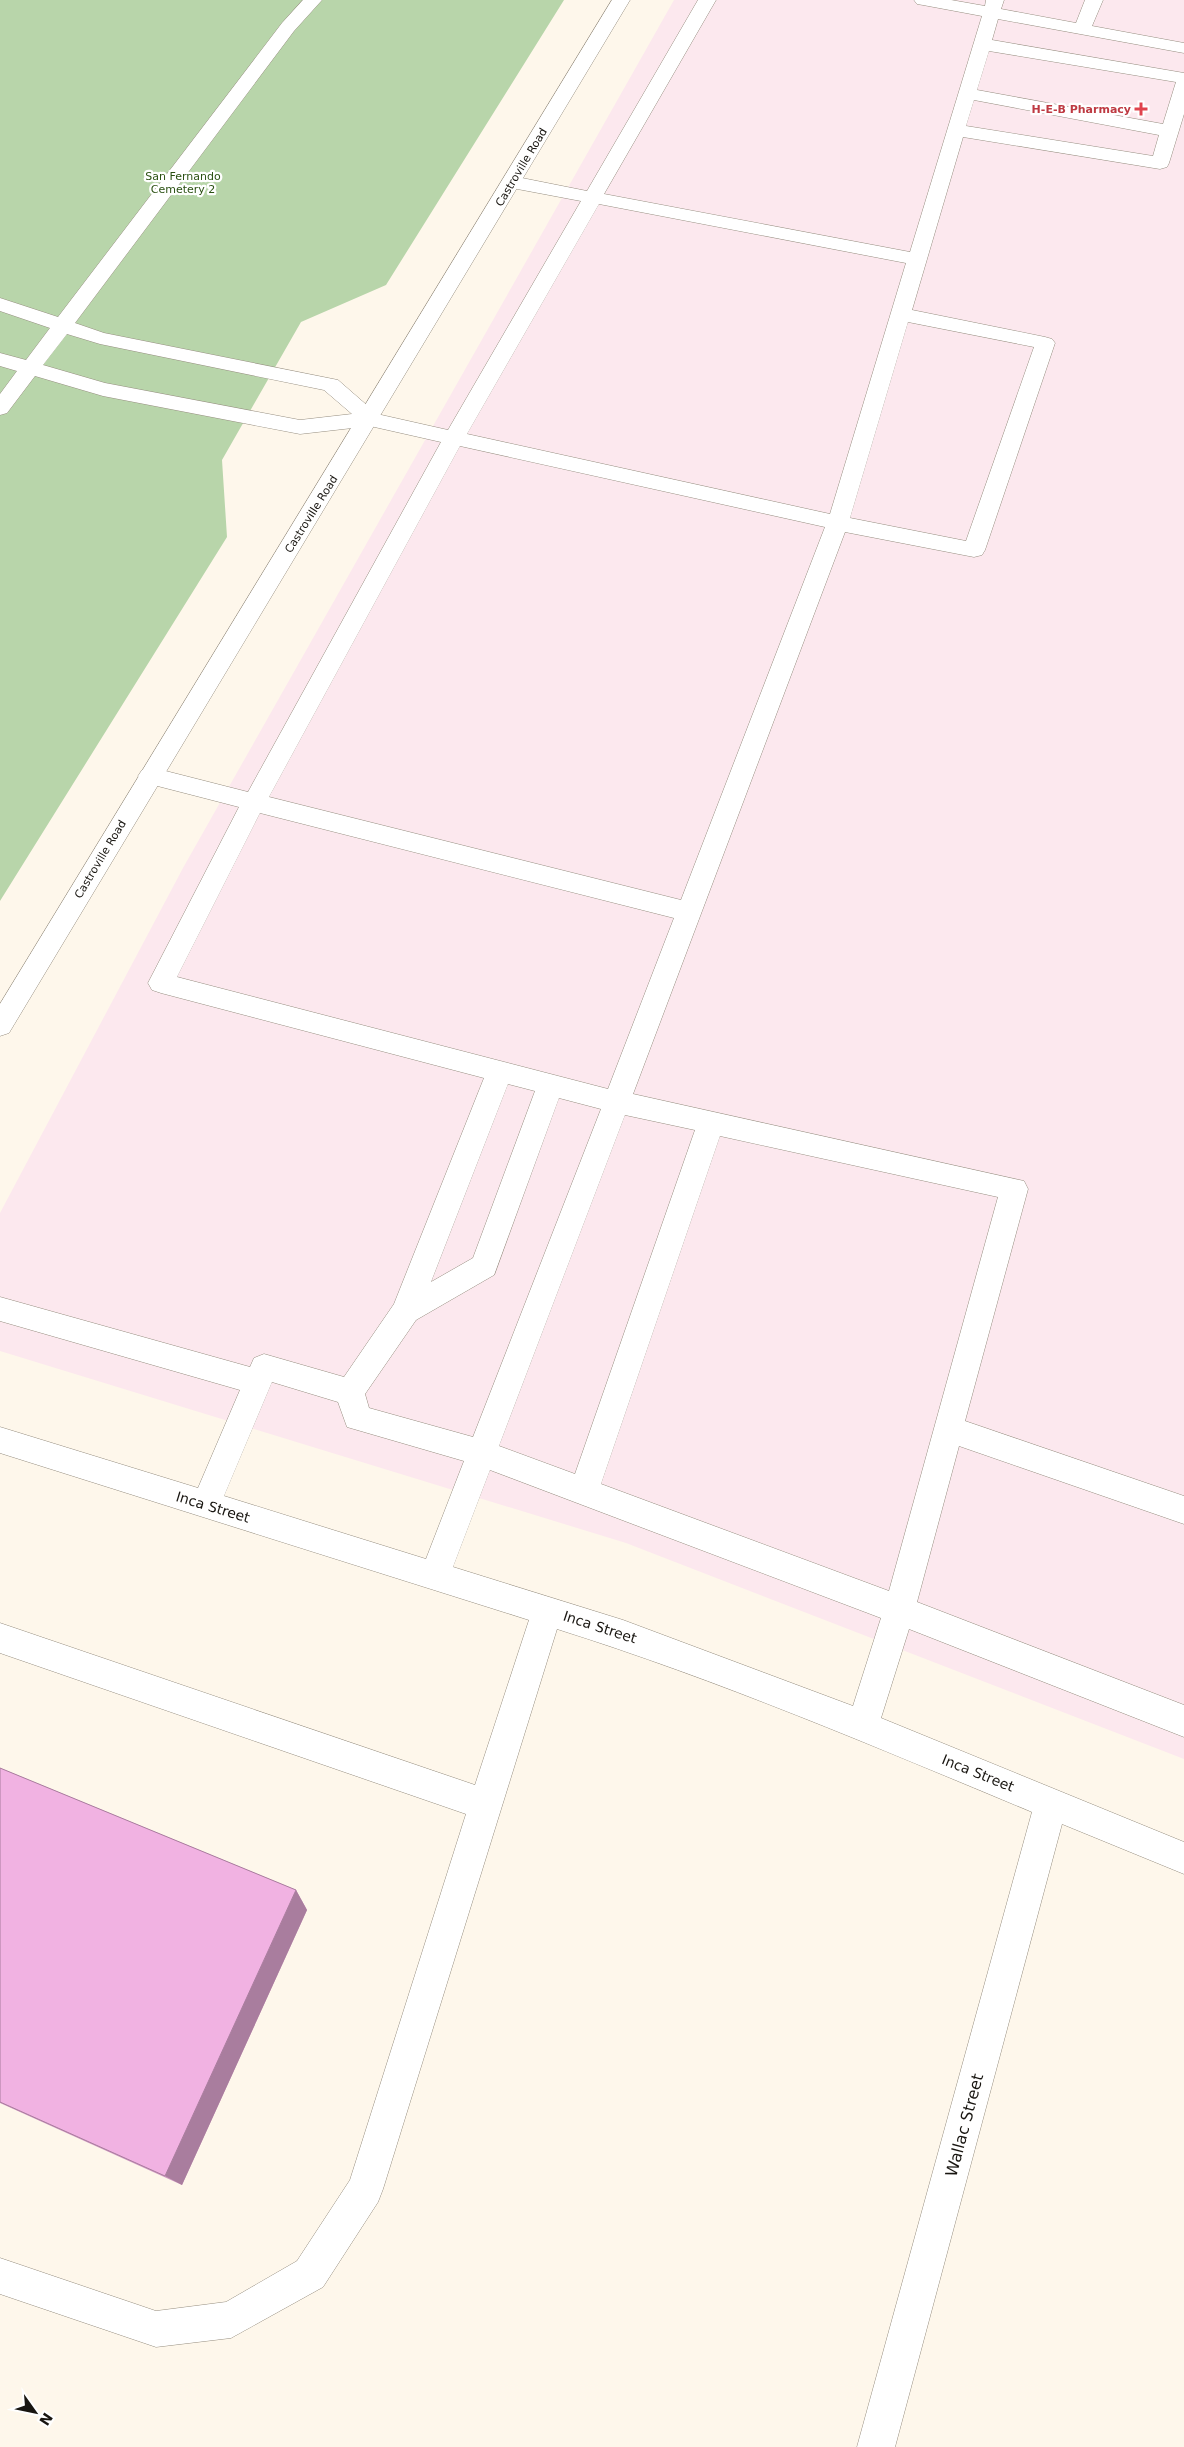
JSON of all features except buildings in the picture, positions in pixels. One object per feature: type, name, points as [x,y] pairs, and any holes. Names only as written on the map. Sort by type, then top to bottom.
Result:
[{"type":"main road","points":[[0,408],[288,27],[313,0]]},
{"type":"main road","name":"Castroville Road","points":[[0,1026],[150,776],[370,419],[621,0]]},
{"type":"main road","points":[[708,0],[454,438],[254,802],[161,983],[617,1102],[1014,1189],[899,1610],[863,1726]]},
{"type":"main road","points":[[923,0],[993,6],[1082,29],[1184,48]]},
{"type":"main road","points":[[1082,29],[1094,0]]},
{"type":"main road","points":[[435,1576],[838,523],[993,6]]},
{"type":"main road","points":[[981,44],[1184,78]]},
{"type":"main road","points":[[956,130],[1160,163],[1184,84]]},
{"type":"main road","points":[[966,93],[1170,130]]},
{"type":"main road","points":[[512,182],[917,259]]},
{"type":"main road","points":[[0,304],[100,338],[331,385],[370,419]]},
{"type":"main road","points":[[0,359],[103,389],[300,427],[370,419],[838,523],[974,550],[1045,342],[901,314]]},
{"type":"main road","points":[[150,776],[689,912]]},
{"type":"main road","points":[[500,1071],[406,1311],[350,1392],[357,1418],[482,1453],[899,1610],[1184,1721]]},
{"type":"main road","points":[[406,1311],[484,1266],[551,1084]]},
{"type":"main road","points":[[584,1491],[711,1123]]},
{"type":"main road","points":[[0,1309],[257,1382]]},
{"type":"main road","points":[[206,1504],[264,1367],[350,1392]]},
{"type":"main road","points":[[949,1428],[1184,1510]]},
{"type":"main road","name":"Inca Street","points":[[0,1440],[623,1634],[863,1726],[1184,1858]]},
{"type":"main road","points":[[0,2276],[156,2329],[231,2320],[310,2274],[365,2189],[522,1686],[548,1611]]},
{"type":"main road","points":[[0,1638],[485,1805]]},
{"type":"main road","name":"Wallac Street","points":[[876,2447],[1051,1803]]},
{"type":"shaded area","points":[[674,0],[1184,0],[1184,1759],[626,1543],[0,1351],[0,1213],[183,868]]},
{"type":"green space","name":"San Fernando Cemetery 2","points":[[0,0],[564,0],[386,285],[301,322],[222,460],[227,537],[0,901]]},
{"type":"place","name":"H-E-B Pharmacy","points":[[1141,109]]}]
